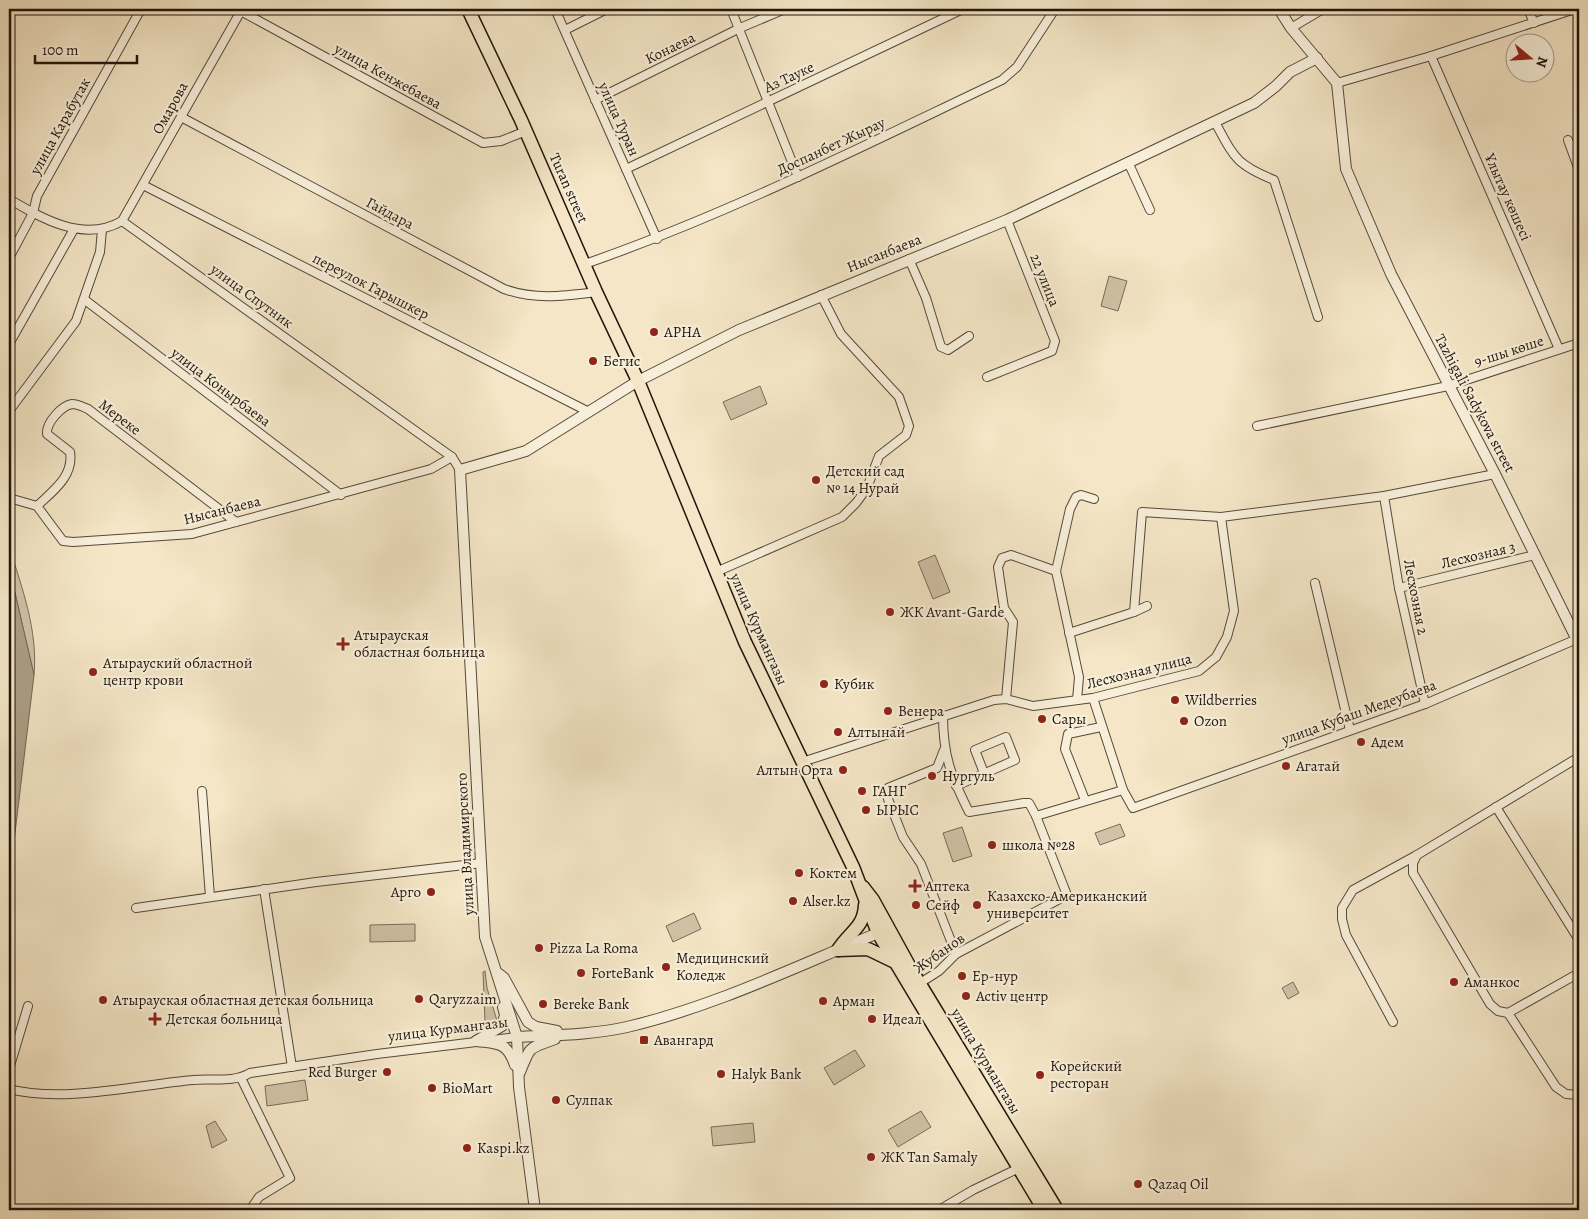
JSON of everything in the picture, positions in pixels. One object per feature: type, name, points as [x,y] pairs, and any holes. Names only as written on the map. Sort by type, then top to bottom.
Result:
[{"type":"main road","name":"Turan street","points":[[468,9],[526,131],[596,292],[638,381]]},
{"type":"main road","name":"улица Курмангазы","points":[[638,381],[746,642],[861,886],[865,903],[883,930],[1018,1168],[1044,1210]]},
{"type":"main road","name":"улица Курмангазы","points":[[861,886],[874,900],[883,930],[896,962],[916,987],[1057,1210]]},
{"type":"main road","points":[[838,950],[849,935],[861,925],[865,903]]},
{"type":"main road","points":[[838,950],[875,950],[896,962]]},
{"type":"street","name":"улица Карабутак","points":[[9,258],[33,213],[37,196],[141,9]]},
{"type":"street","name":"улица Туран","points":[[555,9],[656,239]]},
{"type":"street","points":[[565,30],[607,9]]},
{"type":"street","points":[[731,9],[798,177]]},
{"type":"street","name":"Конаева","points":[[596,100],[740,28],[785,9]]},
{"type":"street","name":"Аз Тауке","points":[[626,169],[963,9]]},
{"type":"street","name":"Доспанбет Жырау","points":[[585,264],[656,239],[798,177],[1002,80],[1017,67],[1055,9]]},
{"type":"street","points":[[1279,9],[1291,28],[1337,82],[1431,56],[1575,9]]},
{"type":"street","points":[[1291,28],[1323,9]]},
{"type":"street","points":[[1528,9],[1534,23]]},
{"type":"street","name":"улица Кенжебаева","points":[[239,10],[483,143],[501,141],[526,131]]},
{"type":"street","name":"Омарова","points":[[122,221],[239,10]]},
{"type":"street","name":"Ұлытау көшесi","points":[[1431,56],[1559,349]]},
{"type":"street","name":"Нысанбаева","points":[[460,470],[526,452],[587,411],[638,381],[740,330],[1006,220],[1254,103],[1290,72],[1317,58]]},
{"type":"street","name":"Tazhigali Sadykova street","points":[[1337,82],[1348,174],[1391,274],[1495,474],[1578,641]]},
{"type":"street","name":"Гайдара","points":[[181,117],[504,289],[534,296],[558,296],[596,292]]},
{"type":"street","points":[[1214,122],[1238,162],[1253,172],[1274,180],[1318,317]]},
{"type":"street","points":[[1568,140],[1579,170]]},
{"type":"street","points":[[1128,162],[1150,210]]},
{"type":"street","name":"переулок Гарышкер","points":[[143,185],[587,411]]},
{"type":"street","points":[[9,199],[52,222],[74,228],[102,230],[122,221]]},
{"type":"street","name":"22 улица","points":[[987,377],[1052,351],[1055,341],[1006,220]]},
{"type":"street","name":"улица Спутник","points":[[122,221],[452,457],[460,470]]},
{"type":"street","points":[[9,344],[74,228]]},
{"type":"street","points":[[9,412],[76,322],[100,252],[102,230]]},
{"type":"street","points":[[909,259],[926,298],[941,347],[948,350],[969,336]]},
{"type":"street","points":[[716,572],[842,517],[867,488],[878,456],[906,434],[909,426],[899,398],[841,334],[821,295]]},
{"type":"street","name":"улица Конырбаева","points":[[85,300],[340,495]]},
{"type":"street","name":"9-шы көше","points":[[1257,426],[1448,386],[1579,343]]},
{"type":"street","name":"Мереке","points":[[37,506],[66,478],[71,461],[70,452],[47,434],[46,427],[50,420],[70,404],[77,404],[88,409],[236,522]]},
{"type":"street","name":"Нысанбаева","points":[[37,506],[63,540],[73,542],[192,534],[431,469],[452,457]]},
{"type":"street","name":"улица Владимирского","points":[[460,470],[485,937],[517,1037],[519,1076],[535,1210]]},
{"type":"street","points":[[1134,612],[1142,512],[1221,516],[1384,496],[1495,474]]},
{"type":"street","points":[[1078,700],[1079,677],[1056,571],[1070,509],[1076,497],[1081,495],[1094,499]]},
{"type":"street","name":"Лесхозная 2","points":[[1384,496],[1399,588],[1425,704]]},
{"type":"street","points":[[9,498],[37,506]]},
{"type":"street","name":"Лесхозная улица","points":[[802,762],[994,700],[1006,699],[1033,706],[1093,698],[1199,671],[1216,657],[1227,637],[1234,611],[1221,516]]},
{"type":"street","points":[[1006,699],[1013,622],[1004,608],[998,568],[1002,558],[1011,555],[1056,571]]},
{"type":"street","name":"Лесхозная 3","points":[[1399,588],[1535,555]]},
{"type":"street","points":[[1315,584],[1350,730]]},
{"type":"street","points":[[1069,633],[1147,606]]},
{"type":"street","name":"улица Кубаш Медеубаева","points":[[1123,790],[1133,808],[1425,704],[1578,641]]},
{"type":"street","points":[[943,715],[944,750],[956,786],[970,812],[1029,803],[1036,816],[1123,790],[1093,698]]},
{"type":"street","points":[[1085,800],[1065,749],[1065,741],[1068,734],[1101,727]]},
{"type":"street","points":[[956,786],[1015,760],[1006,737],[974,750],[984,773]]},
{"type":"street","points":[[944,750],[937,768],[888,788],[888,799],[903,837],[921,864],[956,954]]},
{"type":"street","points":[[1393,1022],[1346,935],[1342,919],[1342,908],[1353,890],[1417,855],[1579,757]]},
{"type":"street","points":[[202,792],[210,897]]},
{"type":"street","points":[[1496,807],[1579,940]]},
{"type":"street","name":"Жубанов","points":[[916,987],[939,971],[956,954],[1067,896],[1036,816]]},
{"type":"street","points":[[1417,855],[1413,864],[1413,873],[1490,1004],[1498,1011],[1508,1013],[1579,973]]},
{"type":"street","points":[[136,908],[264,889],[482,863]]},
{"type":"street","points":[[264,889],[292,1067]]},
{"type":"street","name":"улица Курмангазы","points":[[9,1088],[27,1094],[97,1092],[194,1080],[241,1078],[250,1073],[476,1041],[566,1035],[626,1027],[725,997],[883,930]]},
{"type":"street","points":[[495,970],[504,978],[528,1022],[536,1027],[566,1035]]},
{"type":"street","points":[[476,1041],[502,1026],[505,1016],[494,981],[495,970]]},
{"type":"street","points":[[9,1068],[28,1006]]},
{"type":"street","points":[[1508,1013],[1556,1087],[1566,1094],[1579,1095]]},
{"type":"street","points":[[519,1076],[528,1053],[534,1045],[566,1035]]},
{"type":"street","points":[[476,1041],[503,1045],[511,1052],[519,1076]]},
{"type":"street","points":[[241,1078],[290,1178],[259,1197],[250,1210]]},
{"type":"street","points":[[938,1210],[1018,1168]]},
{"type":"shaded area","points":[[1109,276],[1127,281],[1118,311],[1101,306]]},
{"type":"shaded area","points":[[760,386],[767,404],[731,420],[723,402]]},
{"type":"shaded area","points":[[9,546],[28,609],[34,642],[34,675],[9,567]]},
{"type":"shaded area","points":[[935,555],[950,592],[933,599],[918,562]]},
{"type":"shaded area","points":[[9,567],[34,675],[9,883]]},
{"type":"shaded area","points":[[1120,824],[1125,836],[1100,845],[1095,833]]},
{"type":"shaded area","points":[[962,827],[972,856],[953,862],[943,833]]},
{"type":"shaded area","points":[[694,913],[701,929],[673,942],[666,926]]},
{"type":"shaded area","points":[[415,924],[415,941],[370,942],[370,925]]},
{"type":"shaded area","points":[[485,971],[487,988],[498,1024],[473,1033],[473,1029],[485,1021],[483,972]]},
{"type":"shaded area","points":[[1293,982],[1299,993],[1288,999],[1282,988]]},
{"type":"shaded area","points":[[855,1050],[865,1066],[834,1085],[824,1068]]},
{"type":"shaded area","points":[[305,1080],[308,1100],[267,1106],[265,1086]]},
{"type":"shaded area","points":[[921,1111],[931,1127],[898,1147],[888,1130]]},
{"type":"shaded area","points":[[215,1121],[227,1140],[212,1148],[206,1126]]},
{"type":"shaded area","points":[[753,1123],[755,1142],[713,1146],[711,1127]]},
{"type":"place","name":"АРНА","points":[[654,332]]},
{"type":"place","name":"Бегис","points":[[593,361]]},
{"type":"place","name":"Детский сад № 14 Нурай","points":[[816,480]]},
{"type":"place","name":"ЖК Avant-Garde","points":[[890,612]]},
{"type":"place","name":"Атырауская областная больница","points":[[343,644]]},
{"type":"place","name":"Атырауский областной центр крови","points":[[93,672]]},
{"type":"place","name":"Кубик","points":[[824,684]]},
{"type":"place","name":"Wildberries","points":[[1175,700]]},
{"type":"place","name":"Венера","points":[[888,711]]},
{"type":"place","name":"Сары","points":[[1042,719]]},
{"type":"place","name":"Ozon","points":[[1184,721]]},
{"type":"place","name":"Алтынай","points":[[838,732]]},
{"type":"place","name":"Адем","points":[[1361,742]]},
{"type":"place","name":"Агатай","points":[[1286,766]]},
{"type":"place","name":"Алтын Орта","points":[[843,770]]},
{"type":"place","name":"Нургуль","points":[[932,776]]},
{"type":"place","name":"ГАНГ","points":[[862,791]]},
{"type":"place","name":"ЫРЫС","points":[[866,810]]},
{"type":"place","name":"школа №28","points":[[992,845]]},
{"type":"place","name":"Коктем","points":[[799,873]]},
{"type":"place","name":"Аптека","points":[[915,886]]},
{"type":"place","name":"Арго","points":[[431,892]]},
{"type":"place","name":"Alser.kz","points":[[793,901]]},
{"type":"place","name":"Сейф","points":[[916,905]]},
{"type":"place","name":"Казахско-Американский университет","points":[[977,905]]},
{"type":"place","name":"Pizza La Roma","points":[[539,948]]},
{"type":"place","name":"Медицинский Коледж","points":[[666,967]]},
{"type":"place","name":"ForteBank","points":[[581,973]]},
{"type":"place","name":"Ер-нур","points":[[962,976]]},
{"type":"place","name":"Аманкос","points":[[1454,982]]},
{"type":"place","name":"Activ центр","points":[[966,996]]},
{"type":"place","name":"Qaryzzaim","points":[[419,999]]},
{"type":"place","name":"Атырауская областная детская больница","points":[[103,1000]]},
{"type":"place","name":"Арман","points":[[823,1001]]},
{"type":"place","name":"Bereke Bank","points":[[543,1004]]},
{"type":"place","name":"Детская больница","points":[[155,1019]]},
{"type":"place","name":"Идеал","points":[[872,1019]]},
{"type":"place","name":"Авангард","points":[[644,1040]]},
{"type":"place","name":"Red Burger","points":[[387,1072]]},
{"type":"place","name":"Halyk Bank","points":[[721,1074]]},
{"type":"place","name":"Корейский ресторан","points":[[1040,1075]]},
{"type":"place","name":"BioMart","points":[[432,1088]]},
{"type":"place","name":"Сулпак","points":[[556,1100]]},
{"type":"place","name":"Kaspi.kz","points":[[467,1148]]},
{"type":"place","name":"ЖК Tan Samaly","points":[[871,1157]]},
{"type":"place","name":"Qazaq Oil","points":[[1138,1184]]}]
